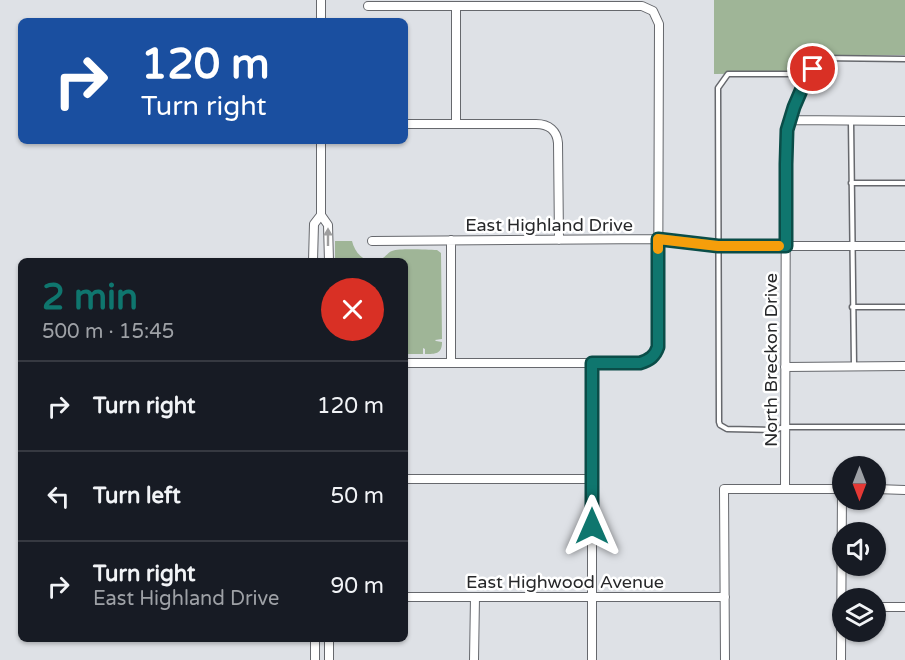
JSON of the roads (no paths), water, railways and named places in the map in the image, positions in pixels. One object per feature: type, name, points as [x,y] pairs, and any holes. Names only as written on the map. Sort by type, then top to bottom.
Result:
[{"type":"street","points":[[321,0],[321,18]]},
{"type":"street","points":[[368,6],[642,6],[653,11],[659,24],[658,347],[656,354],[640,363],[408,363]]},
{"type":"street","points":[[456,6],[456,124]]},
{"type":"street","name":"North Breckon Drive","points":[[785,489],[786,146],[790,120],[806,79],[820,58]]},
{"type":"street","points":[[790,120],[905,121]]},
{"type":"street","points":[[408,124],[536,124],[551,128],[558,138],[559,240]]},
{"type":"street","points":[[321,144],[321,215],[328,225],[329,258]]},
{"type":"street","points":[[313,258],[314,224],[321,215]]},
{"type":"street","name":"East Highland Drive","points":[[372,241],[658,239],[718,246],[905,246]]},
{"type":"street","points":[[451,240],[451,363]]},
{"type":"street","points":[[592,363],[592,660]]},
{"type":"street","points":[[785,367],[905,366]]},
{"type":"street","points":[[408,479],[592,479]]},
{"type":"street","points":[[725,660],[724,489],[832,489]]},
{"type":"street","points":[[886,489],[905,490]]},
{"type":"street","points":[[842,510],[842,588]]},
{"type":"street","name":"East Highwood Avenue","points":[[408,597],[725,597]]},
{"type":"street","points":[[474,660],[475,597]]},
{"type":"street","points":[[886,608],[905,608]]},
{"type":"street","points":[[315,642],[315,660]]},
{"type":"street","points":[[329,642],[329,660]]},
{"type":"street","points":[[841,642],[841,660]]},
{"type":"lane","points":[[820,58],[905,59]]},
{"type":"lane","points":[[806,79],[794,74],[728,75],[718,88],[719,422],[727,429],[905,427]]},
{"type":"lane","points":[[851,121],[854,366]]},
{"type":"lane","points":[[851,183],[905,183]]},
{"type":"lane","points":[[852,308],[905,307]]}]
